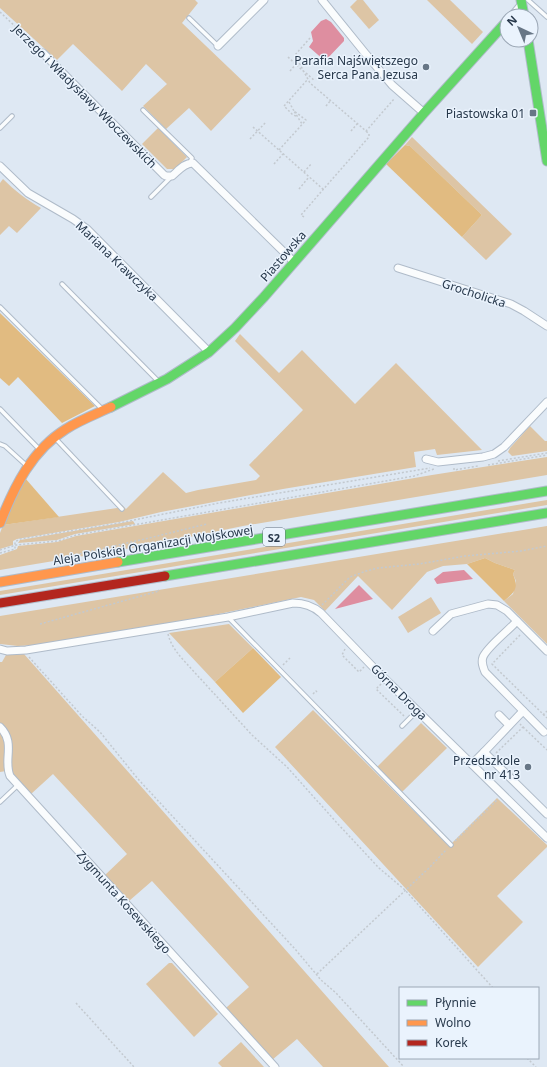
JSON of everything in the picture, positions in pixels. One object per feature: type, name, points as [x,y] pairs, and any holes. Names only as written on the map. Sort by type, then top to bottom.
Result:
[{"type":"main road","name":"Piastowska","points":[[0,523],[10,498],[27,466],[54,437],[67,428],[160,383],[209,352],[235,328],[499,30]]},
{"type":"main road","points":[[529,48],[547,161]]},
{"type":"main road","name":"Aleja Polskiej Organizacji Wojskowej","points":[[0,582],[547,491]]},
{"type":"main road","name":"S2","points":[[0,603],[547,513]]},
{"type":"street","points":[[218,46],[264,0]]},
{"type":"street","points":[[322,0],[392,85],[424,113]]},
{"type":"street","name":"Jerzego i Władysławy Włoczewskich","points":[[43,52],[164,175],[172,176]]},
{"type":"street","points":[[172,176],[185,165],[190,163],[195,165],[294,262]]},
{"type":"street","name":"Mariana Krawczyka","points":[[0,166],[28,193],[73,219],[87,230],[209,352]]},
{"type":"street","name":"Grocholicka","points":[[398,268],[511,304],[547,326]]},
{"type":"street","points":[[426,459],[438,462],[483,457],[494,454],[504,447],[547,402]]},
{"type":"street","name":"Górna Droga","points":[[0,649],[7,651],[26,650],[228,617],[293,603],[305,604],[318,610],[417,711],[547,838]]},
{"type":"street","points":[[432,631],[451,614],[488,604],[500,606],[547,651]]},
{"type":"street","points":[[517,621],[487,652],[483,658],[482,665],[485,672],[544,732]]},
{"type":"street","points":[[472,764],[523,711]]},
{"type":"street","points":[[499,715],[509,725]]},
{"type":"street","name":"Zygmunta Kosewskiego","points":[[0,727],[6,735],[8,742],[8,771],[10,776],[275,1067]]},
{"type":"street","points":[[484,752],[547,814]]},
{"type":"lane","points":[[524,1],[547,17]]},
{"type":"lane","points":[[189,18],[218,46]]},
{"type":"lane","points":[[143,110],[192,158],[190,163]]},
{"type":"lane","points":[[0,128],[12,116]]},
{"type":"lane","points":[[151,197],[172,176]]},
{"type":"lane","points":[[62,284],[160,383]]},
{"type":"lane","points":[[0,307],[103,410]]},
{"type":"lane","points":[[0,409],[38,453]]},
{"type":"lane","points":[[54,437],[122,509]]},
{"type":"lane","points":[[0,444],[5,446],[27,466]]},
{"type":"lane","points":[[228,617],[451,845]]},
{"type":"lane","points":[[402,726],[417,711]]},
{"type":"lane","points":[[0,802],[18,785]]},
{"type":"path","name":"Jerzego i Władysławy Włoczewskich","points":[[0,12],[43,52]]},
{"type":"path","points":[[304,217],[301,215],[369,137],[369,134],[366,131],[310,83],[295,55],[310,38]]},
{"type":"path","points":[[288,57],[315,81]]},
{"type":"path","points":[[290,70],[296,64]]},
{"type":"path","points":[[297,116],[284,106],[308,79]]},
{"type":"path","points":[[366,131],[395,98]]},
{"type":"path","points":[[326,106],[331,100]]},
{"type":"path","points":[[288,102],[302,124]]},
{"type":"path","points":[[279,150],[306,120],[294,111]]},
{"type":"path","points":[[250,139],[266,122]]},
{"type":"path","points":[[351,131],[357,124]]},
{"type":"path","points":[[253,127],[324,190]]},
{"type":"path","points":[[274,164],[283,154]]},
{"type":"path","points":[[304,172],[312,163]]},
{"type":"path","points":[[299,189],[309,177]]},
{"type":"path","points":[[488,462],[547,454]]},
{"type":"path","points":[[485,465],[547,454]]},
{"type":"path","points":[[508,455],[513,459]]},
{"type":"path","points":[[477,466],[454,470],[454,466],[482,464]]},
{"type":"path","points":[[0,553],[14,549],[16,541],[22,539],[119,523],[219,503],[439,467]]},
{"type":"path","points":[[0,550],[16,545],[58,541],[76,535],[414,476],[435,469]]},
{"type":"path","points":[[62,560],[62,558],[207,524]]},
{"type":"path","points":[[318,610],[350,577],[366,571],[495,552],[521,551],[547,546]]},
{"type":"path","points":[[40,624],[159,591],[158,590]]},
{"type":"path","points":[[167,627],[171,643],[176,653],[252,734],[287,767],[337,824],[379,868],[405,890],[492,987]]},
{"type":"path","points":[[522,633],[492,664],[547,718]]},
{"type":"path","points":[[345,649],[342,655],[359,672],[364,667]]},
{"type":"path","points":[[26,650],[27,654],[54,686],[82,716],[100,732],[138,779],[404,1067]]},
{"type":"path","points":[[379,686],[376,689],[404,716]]},
{"type":"path","points":[[543,715],[547,711]]},
{"type":"path","points":[[516,719],[547,750]]},
{"type":"path","points":[[491,759],[524,727]]},
{"type":"path","points":[[317,974],[428,869],[503,795]]},
{"type":"path","points":[[76,1003],[134,1067]]},
{"type":"path","points":[[528,1059],[536,1067]]},
{"type":"shaded area","points":[[0,0],[195,0],[198,3],[182,23],[251,89],[211,131],[189,108],[166,129],[143,106],[167,84],[146,64],[122,91],[73,44],[57,60],[0,8]]},
{"type":"shaded area","points":[[357,0],[363,0],[379,20],[369,29],[350,7]]},
{"type":"shaded area","points":[[427,0],[450,0],[483,32],[472,44]]},
{"type":"shaded area","points":[[326,19],[331,22],[344,38],[344,41],[325,61],[309,47],[313,41],[311,32],[321,21]]},
{"type":"shaded area","points":[[158,128],[187,157],[175,169],[167,169],[142,144]]},
{"type":"shaded area","points":[[412,137],[512,234],[486,260],[462,237],[482,215],[410,146],[405,145]]},
{"type":"shaded area","points":[[405,145],[410,146],[482,215],[462,237],[386,164]]},
{"type":"shaded area","points":[[3,179],[21,195],[41,208],[17,233],[9,226],[0,235],[0,183]]},
{"type":"shaded area","points":[[0,313],[95,406],[62,423],[18,377],[9,386],[0,378]]},
{"type":"shaded area","points":[[240,334],[279,373],[302,350],[355,404],[396,363],[482,450],[437,455],[435,449],[414,452],[416,467],[283,489],[161,512],[119,522],[17,539],[13,541],[13,545],[0,549],[0,533],[3,525],[117,508],[122,505],[126,509],[163,472],[186,493],[256,480],[260,476],[249,465],[303,410],[235,341]]},
{"type":"shaded area","points":[[530,426],[545,441],[547,441],[547,451],[512,456],[508,452],[510,448]]},
{"type":"shaded area","points":[[547,457],[547,475],[243,526],[155,544],[0,570],[0,555],[17,549],[18,546],[57,542],[76,536],[432,475]]},
{"type":"shaded area","points":[[25,478],[59,517],[3,525]]},
{"type":"shaded area","points":[[547,500],[547,505],[0,595],[0,591]]},
{"type":"shaded area","points":[[133,521],[135,524],[75,534],[57,540],[18,543],[20,540]]},
{"type":"shaded area","points":[[547,526],[547,644],[504,601],[513,594],[516,581],[513,574],[515,570],[485,558],[467,564],[443,566],[427,572],[392,610],[358,576],[325,611],[314,600],[301,597],[204,617],[36,645],[18,646],[0,644],[0,616]]},
{"type":"shaded area","points":[[485,558],[515,570],[513,574],[516,583],[515,589],[504,601],[467,564]]},
{"type":"shaded area","points":[[464,570],[473,579],[437,584],[434,579],[443,572]]},
{"type":"shaded area","points":[[359,585],[373,599],[335,609]]},
{"type":"shaded area","points":[[431,597],[441,613],[408,633],[398,617]]},
{"type":"shaded area","points":[[229,624],[253,648],[215,682],[169,633]]},
{"type":"shaded area","points":[[253,648],[281,677],[243,713],[215,682]]},
{"type":"shaded area","points":[[24,654],[389,1067],[323,1067],[297,1039],[272,1060],[226,1009],[249,987],[152,881],[129,901],[105,875],[127,854],[53,774],[31,794],[15,778],[12,772],[9,734],[0,724],[0,662],[2,662],[6,655]]},
{"type":"shaded area","points":[[313,710],[449,846],[497,798],[547,845],[547,847],[497,896],[523,922],[478,967],[275,747]]},
{"type":"shaded area","points":[[421,723],[447,748],[402,792],[377,767]]},
{"type":"shaded area","points":[[0,732],[3,736],[6,751],[6,771],[0,772]]},
{"type":"shaded area","points":[[169,963],[172,963],[218,1014],[194,1037],[146,984]]},
{"type":"shaded area","points":[[241,1042],[264,1067],[222,1067],[218,1063]]},
{"type":"traffic: fast","points":[[521,0],[522,8]]},
{"type":"traffic: fast","points":[[111,407],[167,379],[209,352],[235,328],[499,30]]},
{"type":"traffic: fast","points":[[529,48],[547,161]]},
{"type":"traffic: fast","points":[[118,562],[547,491]]},
{"type":"traffic: fast","points":[[165,576],[547,513]]},
{"type":"traffic: slow","points":[[0,523],[18,483],[43,447],[71,426],[111,407]]},
{"type":"traffic: slow","points":[[0,582],[118,562]]},
{"type":"traffic: jam","points":[[0,603],[165,576]]},
{"type":"place","name":"Parafia Najświętszego Serca Pana Jezusa","points":[[426,67]]},
{"type":"place","name":"Piastowska 01","points":[[533,113]]},
{"type":"place","name":"Przedszkole nr 413","points":[[528,767]]}]
